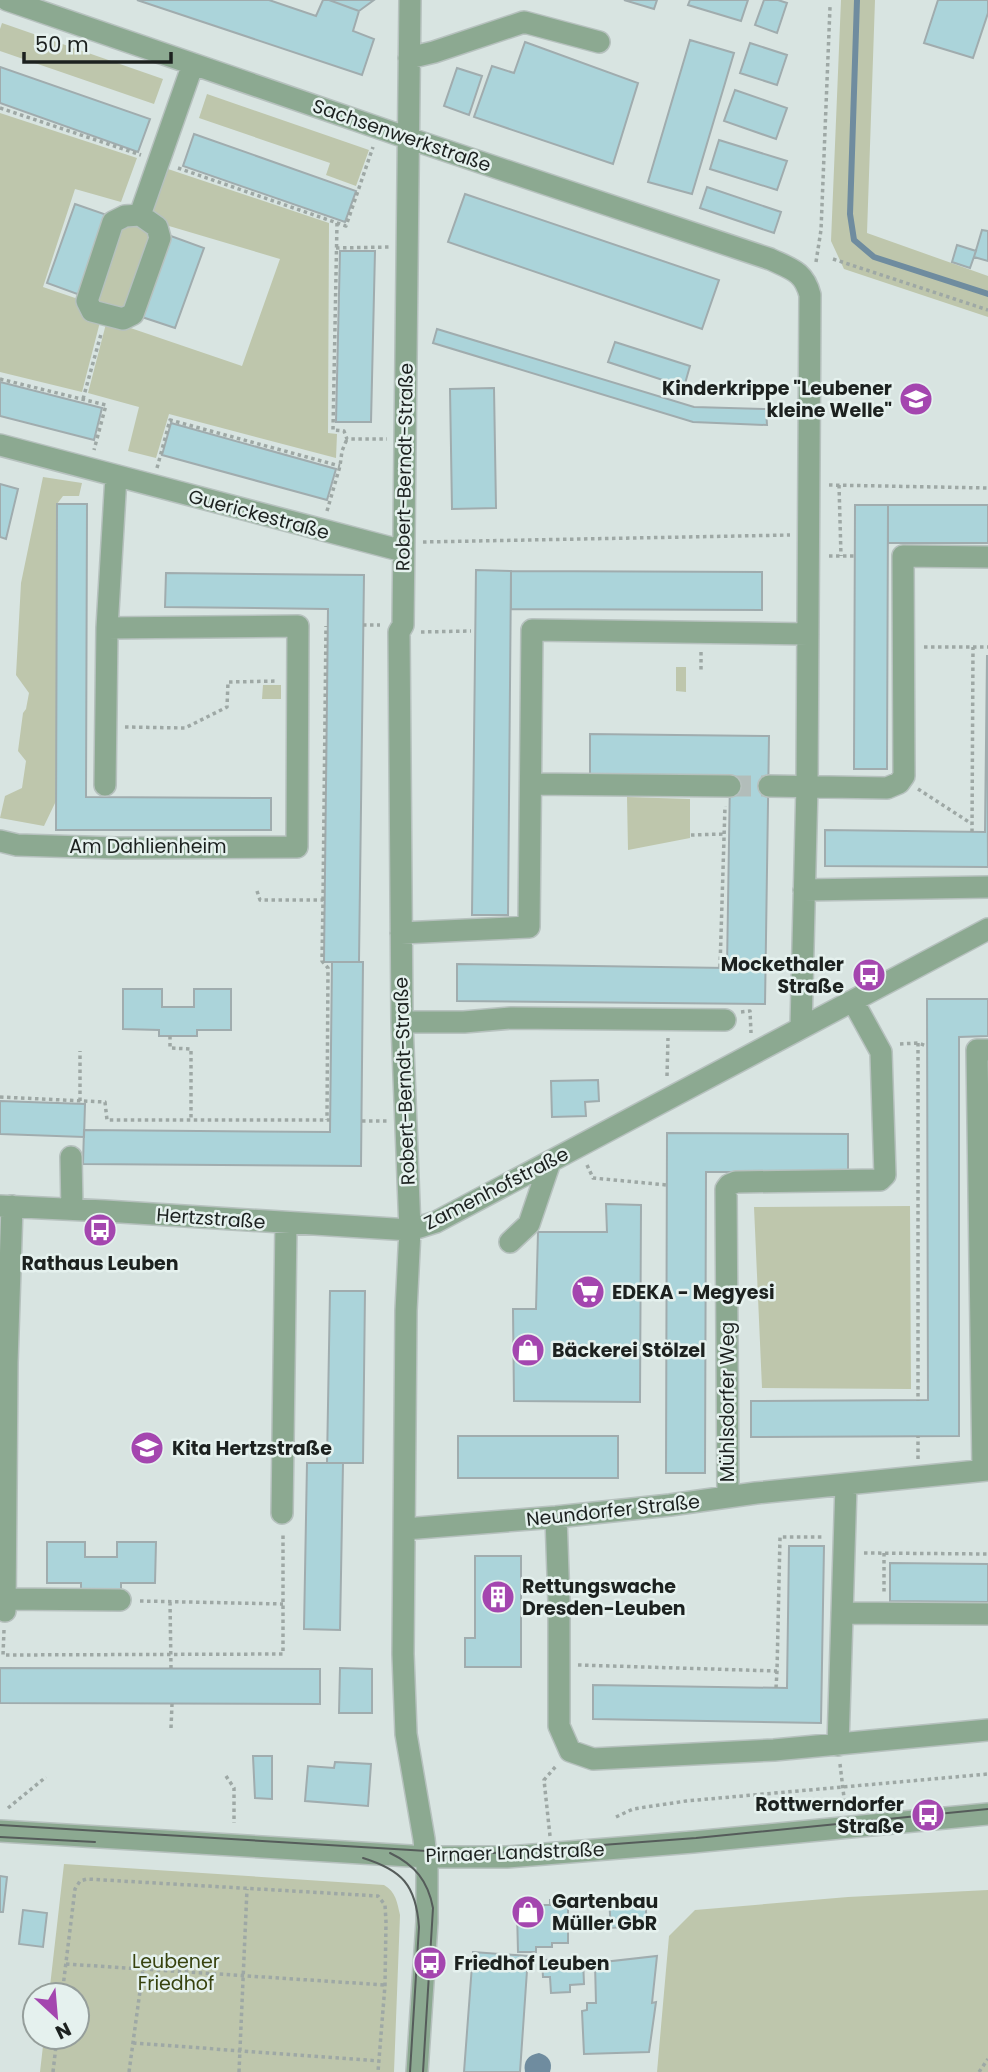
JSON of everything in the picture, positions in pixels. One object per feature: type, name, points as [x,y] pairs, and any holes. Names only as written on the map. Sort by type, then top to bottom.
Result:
[{"type":"street","name":"Sachsenwerkstraße","points":[[7,0],[770,259],[796,272],[807,282],[810,295]]},
{"type":"street","name":"Robert-Berndt-Straße","points":[[410,0],[403,625],[399,632],[401,1022],[410,1230]]},
{"type":"street","points":[[409,58],[524,22],[599,42]]},
{"type":"street","points":[[140,215],[192,64]]},
{"type":"street","points":[[140,215],[157,227],[160,238],[133,314],[123,319],[92,311],[87,301],[113,222],[125,216],[140,215]]},
{"type":"street","points":[[800,1028],[807,785],[810,295]]},
{"type":"street","name":"Guerickestraße","points":[[0,445],[322,530],[403,547]]},
{"type":"street","points":[[105,785],[107,628],[116,476]]},
{"type":"street","points":[[769,786],[887,788],[899,783],[904,776],[903,556],[988,557]]},
{"type":"street","points":[[107,628],[298,626],[298,680]]},
{"type":"street","points":[[401,933],[529,927],[532,630],[808,634]]},
{"type":"street","name":"Am Dahlienheim","points":[[0,841],[17,845],[117,848],[297,847],[298,680]]},
{"type":"street","points":[[531,784],[727,786]]},
{"type":"street","points":[[804,890],[988,887]]},
{"type":"street","name":"Zamenhofstraße","points":[[417,2072],[427,1922],[427,1857],[406,1734],[403,1654],[410,1230],[436,1222],[988,929]]},
{"type":"street","name":"Mühlsdorfer Weg","points":[[728,1497],[726,1189],[736,1182],[880,1180],[885,1175],[881,1052],[853,1001]]},
{"type":"street","points":[[401,1022],[511,1018],[725,1020]]},
{"type":"street","points":[[985,1470],[977,1049],[988,1050]]},
{"type":"street","points":[[71,1157],[72,1209]]},
{"type":"street","points":[[510,1242],[528,1224],[550,1162]]},
{"type":"street","name":"Hertzstraße","points":[[5,1605],[6,1206],[410,1230]]},
{"type":"street","points":[[282,1513],[286,1223]]},
{"type":"street","name":"Neundorfer Straße","points":[[405,1529],[556,1517],[755,1493],[985,1470]]},
{"type":"street","points":[[838,1745],[846,1485]]},
{"type":"street","points":[[556,1517],[559,1726],[570,1751],[593,1759],[774,1750],[988,1730]]},
{"type":"street","points":[[5,1605],[120,1600]]},
{"type":"street","points":[[842,1613],[988,1615]]},
{"type":"street","name":"Pirnaer Landstraße","points":[[0,1831],[427,1857],[482,1857],[693,1842],[988,1814]]},
{"type":"path","points":[[810,295],[821,230],[830,7]]},
{"type":"path","points":[[0,108],[346,226],[379,128]]},
{"type":"path","points":[[322,530],[347,439],[344,431],[333,430],[337,223]]},
{"type":"path","points":[[336,248],[407,247]]},
{"type":"path","points":[[834,259],[988,310]]},
{"type":"path","points":[[83,399],[106,315]]},
{"type":"path","points":[[0,379],[106,405],[89,470]]},
{"type":"path","points":[[152,486],[170,420],[340,466]]},
{"type":"path","points":[[347,439],[405,440]]},
{"type":"path","points":[[809,485],[988,488]]},
{"type":"path","points":[[839,485],[841,556]]},
{"type":"path","points":[[403,547],[808,534]]},
{"type":"path","points":[[808,556],[855,556]]},
{"type":"path","points":[[0,1097],[104,1102],[107,1120],[329,1120],[328,968],[322,961],[326,626]]},
{"type":"path","points":[[399,632],[471,631]]},
{"type":"path","points":[[903,647],[988,647]]},
{"type":"path","points":[[972,832],[973,647]]},
{"type":"path","points":[[105,727],[185,728],[227,707],[228,682],[298,680]]},
{"type":"path","points":[[895,785],[921,790],[972,824]]},
{"type":"path","points":[[720,967],[727,786]]},
{"type":"path","points":[[691,835],[725,834]]},
{"type":"path","points":[[257,891],[260,900],[323,901]]},
{"type":"path","points":[[666,1099],[669,1020]]},
{"type":"path","points":[[170,1036],[170,1048],[191,1049],[191,1120]]},
{"type":"path","points":[[877,1045],[918,1043],[927,1046]]},
{"type":"path","points":[[918,1043],[918,1401]]},
{"type":"path","points":[[80,1051],[80,1101]]},
{"type":"path","points":[[578,1147],[593,1178],[667,1185]]},
{"type":"path","points":[[5,1605],[2,1655],[283,1654],[282,1513]]},
{"type":"path","points":[[776,1688],[780,1537],[884,1553],[988,1554]]},
{"type":"path","points":[[884,1553],[884,1613]]},
{"type":"path","points":[[120,1600],[283,1604]]},
{"type":"path","points":[[170,1602],[171,1668]]},
{"type":"path","points":[[558,1664],[777,1671]]},
{"type":"path","points":[[171,1728],[172,1704]]},
{"type":"path","points":[[838,1745],[845,1806]]},
{"type":"path","points":[[552,1853],[544,1780],[570,1751]]},
{"type":"path","points":[[616,1816],[677,1802],[988,1774]]},
{"type":"path","points":[[226,1776],[234,1788],[234,1823]]},
{"type":"path","points":[[8,1808],[46,1777]]},
{"type":"path","points":[[64,1981],[75,1889],[80,1881],[87,1879],[379,1896],[385,1905],[386,1922],[385,1985],[378,2072]]},
{"type":"path","points":[[239,2072],[247,1888]]},
{"type":"path","points":[[66,1964],[385,1985]]},
{"type":"path","points":[[129,2072],[143,1969]]},
{"type":"path","points":[[133,2043],[379,2061]]},
{"type":"path","points":[[53,2072],[55,2051]]},
{"type":"path","points":[[979,2072],[988,2059]]},
{"type":"green space","points":[[841,0],[875,0],[867,233],[988,276],[988,317],[844,269],[831,241]]},
{"type":"green space","points":[[2,23],[163,79],[154,104],[0,51]]},
{"type":"green space","points":[[207,94],[369,150],[356,186],[326,175],[330,163],[199,118]]},
{"type":"green space","points":[[0,113],[137,158],[121,202],[75,189],[43,287],[81,300],[101,318],[82,392],[0,372]]},
{"type":"green space","points":[[165,168],[329,223],[328,433],[337,434],[336,458],[169,414],[156,458],[128,451],[139,407],[88,393],[107,320],[242,366],[280,259],[169,226],[151,213]]},
{"type":"green space","points":[[127,222],[148,230],[150,240],[130,303],[120,310],[99,304],[93,295],[117,228]]},
{"type":"green space","points":[[43,477],[82,483],[79,496],[63,496],[57,504],[56,801],[44,826],[0,818],[5,796],[22,788],[26,761],[18,751],[23,713],[29,693],[16,675],[21,583]]},
{"type":"green space","points":[[676,667],[686,667],[686,692],[676,691]]},
{"type":"green space","points":[[263,685],[281,685],[281,699],[262,699]]},
{"type":"green space","points":[[627,797],[690,799],[690,838],[628,850]]},
{"type":"green space","points":[[910,1206],[911,1389],[762,1388],[754,1207]]},
{"type":"green space","name":"Leubener Friedhof","points":[[64,1864],[384,1885],[394,1894],[400,1915],[394,2072],[40,2072],[42,2051],[91,2051],[91,1981],[51,1981]]},
{"type":"green space","points":[[988,1890],[988,2072],[657,2072],[669,1936],[695,1910],[848,1897]]},
{"type":"water","points":[[539,2053],[549,2060],[550,2072],[525,2072],[527,2059]]},
{"type":"building","points":[[137,0],[269,0],[316,16],[323,0],[329,0],[359,11],[353,31],[374,39],[362,75]]},
{"type":"building","points":[[329,0],[374,0],[359,11]]},
{"type":"building","points":[[624,0],[657,0],[654,9]]},
{"type":"building","points":[[690,0],[748,0],[741,21],[688,5]]},
{"type":"building","points":[[764,0],[787,3],[777,33],[755,25]]},
{"type":"building","points":[[938,0],[988,0],[988,13],[973,58],[924,43]]},
{"type":"building","points":[[690,40],[734,53],[692,194],[648,182]]},
{"type":"building","points":[[525,42],[638,83],[613,164],[474,117],[492,66],[514,73]]},
{"type":"building","points":[[750,43],[787,55],[777,85],[740,73]]},
{"type":"building","points":[[0,67],[150,119],[138,152],[0,103]]},
{"type":"building","points":[[457,68],[482,76],[469,115],[444,106]]},
{"type":"building","points":[[735,90],[787,108],[776,139],[724,121]]},
{"type":"building","points":[[194,134],[356,191],[345,222],[183,166]]},
{"type":"building","points":[[719,140],[787,161],[777,190],[710,169]]},
{"type":"building","points":[[707,187],[781,212],[774,233],[700,208]]},
{"type":"building","points":[[465,194],[719,280],[702,329],[448,242]]},
{"type":"building","points":[[75,204],[107,215],[80,295],[47,283]]},
{"type":"building","points":[[982,230],[988,231],[988,261],[974,257]]},
{"type":"building","points":[[168,235],[204,248],[175,328],[139,316]]},
{"type":"building","points":[[957,245],[976,251],[970,268],[952,262]]},
{"type":"building","points":[[340,251],[375,251],[371,422],[336,422]]},
{"type":"building","points":[[437,329],[694,407],[766,409],[767,425],[693,422],[433,343]]},
{"type":"building","points":[[615,342],[690,366],[684,387],[608,362]]},
{"type":"building","points":[[0,382],[102,408],[94,440],[0,416]]},
{"type":"building","points":[[494,388],[496,508],[452,509],[450,389]]},
{"type":"building","points":[[171,423],[336,469],[327,500],[162,455]]},
{"type":"building","points":[[0,484],[18,489],[6,539],[0,537]]},
{"type":"building","points":[[57,504],[87,504],[86,797],[271,798],[271,830],[56,830]]},
{"type":"building","points":[[855,505],[888,505],[887,769],[854,769]]},
{"type":"building","points":[[888,505],[988,505],[988,543],[888,543]]},
{"type":"building","points":[[476,570],[511,571],[508,915],[472,915]]},
{"type":"building","points":[[511,571],[762,572],[762,610],[511,609]]},
{"type":"building","points":[[166,573],[364,575],[359,962],[324,962],[328,609],[165,607]]},
{"type":"building","points":[[987,655],[988,867],[825,866],[825,830],[985,832]]},
{"type":"building","points":[[590,734],[769,736],[765,1004],[457,1001],[457,964],[727,968],[730,778],[590,777]]},
{"type":"building","points":[[332,962],[363,962],[361,1166],[83,1164],[84,1130],[330,1132]]},
{"type":"building","points":[[123,989],[162,989],[162,1007],[194,1007],[194,989],[231,989],[231,1030],[197,1030],[197,1036],[159,1036],[159,1030],[123,1029]]},
{"type":"building","points":[[927,999],[988,999],[988,1036],[959,1037],[959,1436],[751,1437],[751,1401],[928,1400]]},
{"type":"building","points":[[598,1080],[599,1101],[585,1102],[586,1116],[552,1117],[551,1081]]},
{"type":"building","points":[[0,1101],[85,1104],[84,1137],[0,1134]]},
{"type":"building","points":[[667,1133],[848,1134],[848,1172],[706,1172],[705,1473],[666,1473]]},
{"type":"building","name":"EDEKA - Megyesi","points":[[606,1204],[641,1205],[640,1402],[514,1401],[513,1309],[536,1309],[538,1232],[607,1232]]},
{"type":"building","points":[[330,1291],[365,1291],[363,1463],[327,1463]]},
{"type":"building","points":[[458,1436],[618,1436],[618,1478],[458,1478]]},
{"type":"building","points":[[307,1463],[343,1463],[340,1630],[304,1629]]},
{"type":"building","points":[[47,1542],[85,1542],[85,1557],[117,1557],[117,1542],[156,1542],[155,1583],[121,1583],[121,1589],[81,1589],[81,1583],[47,1583]]},
{"type":"building","points":[[789,1546],[824,1546],[821,1723],[593,1719],[593,1685],[787,1688]]},
{"type":"building","name":"Rettungswache Dresden-Leuben","points":[[475,1556],[521,1556],[521,1667],[465,1667],[465,1638],[475,1638]]},
{"type":"building","points":[[890,1563],[988,1564],[988,1602],[890,1601]]},
{"type":"building","points":[[0,1668],[320,1669],[320,1704],[0,1703]]},
{"type":"building","points":[[340,1668],[372,1669],[372,1713],[339,1713]]},
{"type":"building","points":[[253,1756],[272,1756],[272,1799],[255,1798]]},
{"type":"building","points":[[335,1762],[371,1764],[368,1806],[305,1801],[308,1766],[334,1768]]},
{"type":"building","points":[[0,1876],[7,1877],[3,1912],[0,1912]]},
{"type":"building","points":[[645,1897],[647,1925],[611,1928],[609,1900]]},
{"type":"building","points":[[550,1900],[568,1900],[568,1943],[536,1947],[536,1952],[518,1952],[517,1911],[532,1910],[532,1905],[550,1905]]},
{"type":"building","points":[[23,1910],[47,1913],[43,1947],[19,1944]]},
{"type":"building","points":[[473,1952],[528,1956],[520,2072],[464,2072]]},
{"type":"building","points":[[657,1956],[652,2003],[656,2002],[649,2052],[584,2054],[582,2011],[587,2010],[587,2003],[596,2003],[595,1963]]},
{"type":"building","points":[[583,1959],[584,1984],[570,1985],[570,1992],[551,1993],[550,1977],[543,1977],[542,1960]]},
{"type":"waterway","points":[[857,0],[850,214],[854,240],[874,257],[988,294]]},
{"type":"tunnel","points":[[730,786],[769,786]]},
{"type":"tram line","points":[[0,1825],[493,1853],[696,1838],[988,1809]]},
{"type":"tram line","points":[[0,1837],[95,1842]]},
{"type":"tram line","points":[[390,1853],[407,1863],[419,1875],[428,1890],[433,1908],[423,2072]]},
{"type":"tram line","points":[[363,1858],[397,1874],[410,1890],[417,1912],[419,1927],[410,2072]]},
{"type":"place","name":"Kinderkrippe \"Leubener kleine Welle\"","points":[[916,399]]},
{"type":"place","name":"Mockethaler Straße","points":[[869,975]]},
{"type":"place","name":"Rathaus Leuben","points":[[100,1230]]},
{"type":"place","name":"EDEKA - Megyesi","points":[[588,1292]]},
{"type":"place","name":"Bäckerei Stölzel","points":[[528,1350]]},
{"type":"place","name":"Kita Hertzstraße","points":[[147,1448]]},
{"type":"place","name":"Rettungswache Dresden-Leuben","points":[[498,1597]]},
{"type":"place","name":"Rottwerndorfer Straße","points":[[928,1815]]},
{"type":"place","name":"Gartenbau Müller GbR","points":[[528,1912]]},
{"type":"place","name":"Friedhof Leuben","points":[[430,1963]]}]
